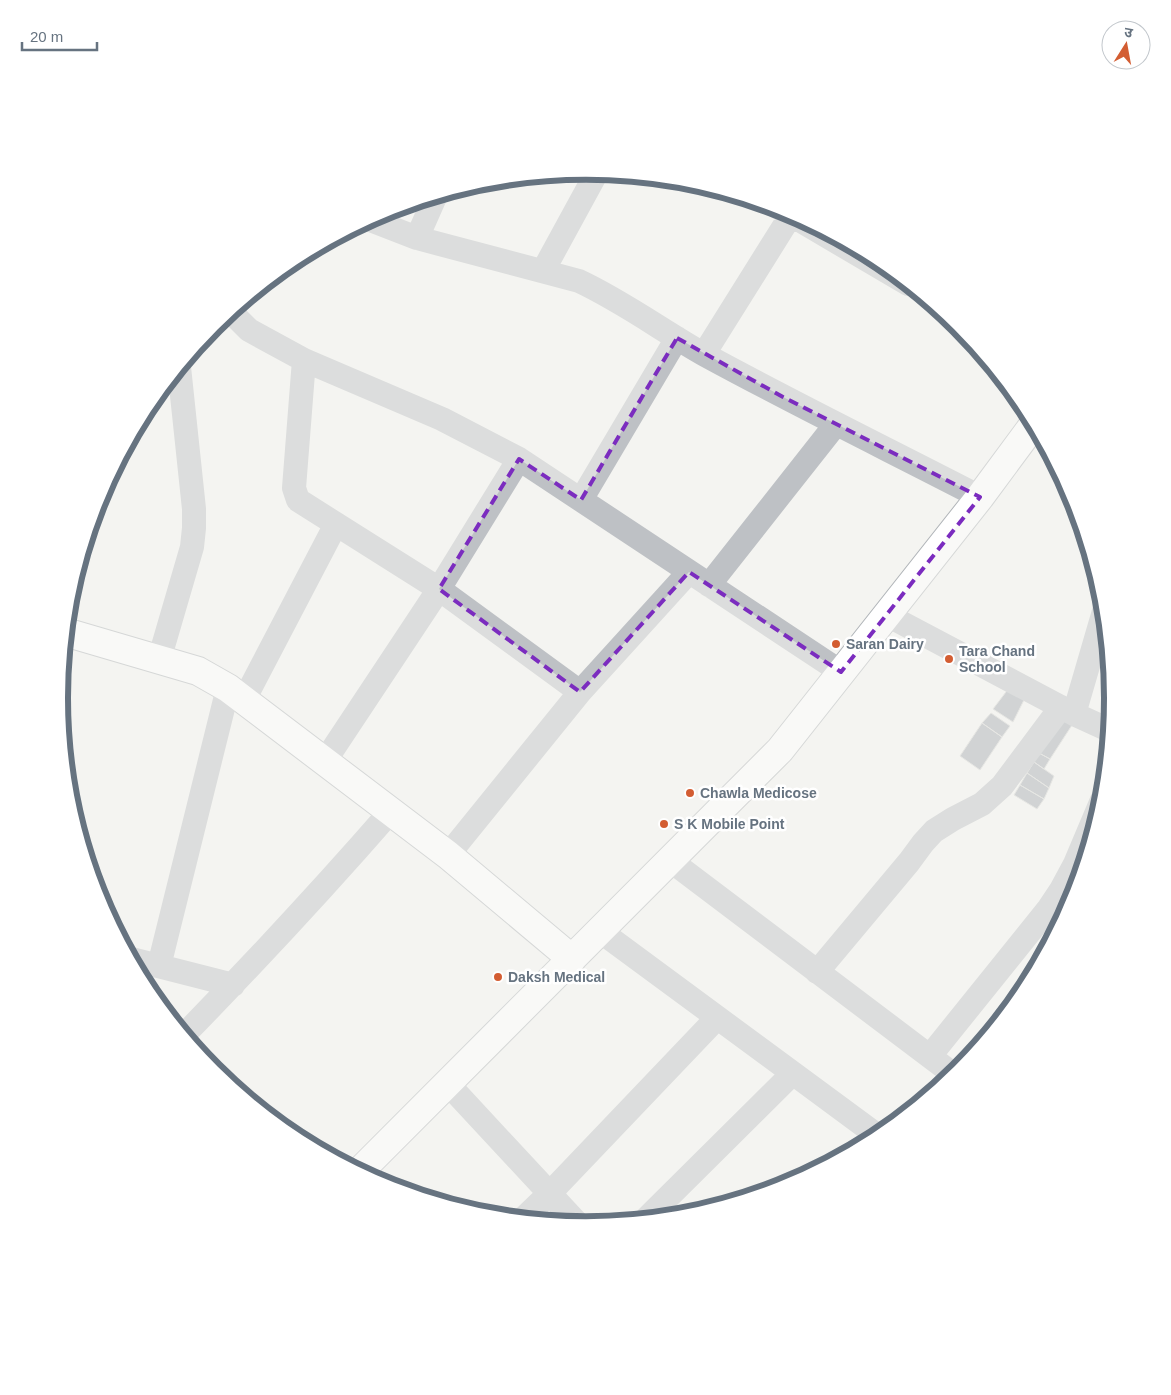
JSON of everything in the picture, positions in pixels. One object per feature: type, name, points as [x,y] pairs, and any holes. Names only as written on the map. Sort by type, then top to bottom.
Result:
[{"type":"main road","points":[[365,1166],[780,750],[980,496],[1029,431]]},
{"type":"main road","points":[[71,636],[198,671],[236,694],[448,855],[572,959]]},
{"type":"street","points":[[543,271],[593,180]]},
{"type":"street","points":[[417,238],[433,203]]},
{"type":"street","points":[[704,354],[782,218]]},
{"type":"street","points":[[378,223],[417,238],[579,281],[604,292],[704,354],[783,397],[980,496]]},
{"type":"street","points":[[235,316],[249,330],[304,360],[442,419],[519,459],[841,672]]},
{"type":"street","points":[[581,500],[677,338]]},
{"type":"street","points":[[304,360],[294,488],[298,500],[439,590],[580,692]]},
{"type":"street","points":[[159,660],[192,546],[194,528],[194,509],[180,376]]},
{"type":"street","points":[[709,585],[836,424]]},
{"type":"street","points":[[325,761],[439,590],[519,459]]},
{"type":"street","points":[[159,966],[236,694],[336,524]]},
{"type":"street","points":[[448,855],[580,692],[689,572]]},
{"type":"street","points":[[887,614],[1068,711],[1102,727]]},
{"type":"street","points":[[817,972],[934,831],[982,804],[1002,786],[1068,711],[1098,626]]},
{"type":"street","points":[[189,1030],[321,891],[391,812]]},
{"type":"street","points":[[930,1056],[1050,908],[1078,858]]},
{"type":"street","points":[[670,861],[947,1069]]},
{"type":"street","points":[[600,931],[716,1019],[870,1130]]},
{"type":"street","points":[[140,961],[233,985]]},
{"type":"street","points":[[530,1212],[716,1019]]},
{"type":"street","points":[[655,1211],[792,1074]]},
{"type":"street","points":[[448,1084],[570,1215]]},
{"type":"highlighted area","points":[[677,338],[783,397],[980,497],[841,672],[689,572],[580,692],[439,589],[519,459],[581,500]]},
{"type":"building","points":[[1009,688],[1025,698],[1013,722],[993,709]]},
{"type":"building","points":[[991,713],[1010,726],[1002,737],[982,723]]},
{"type":"building","points":[[1065,716],[1074,722],[1050,759],[1039,753]]},
{"type":"building","points":[[982,723],[1002,737],[980,770],[960,756]]},
{"type":"building","points":[[1039,753],[1050,759],[1044,769],[1034,762]]},
{"type":"building","points":[[1034,762],[1054,776],[1049,788],[1027,773]]},
{"type":"building","points":[[1027,773],[1049,788],[1044,799],[1020,785]]},
{"type":"building","points":[[1020,785],[1044,799],[1037,809],[1014,795]]},
{"type":"place","name":"Saran Dairy","points":[[836,644]]},
{"type":"place","name":"Tara Chand School","points":[[949,659]]},
{"type":"place","name":"Chawla Medicose","points":[[690,793]]},
{"type":"place","name":"S K Mobile Point","points":[[664,824]]},
{"type":"place","name":"Daksh Medical","points":[[498,977]]}]
